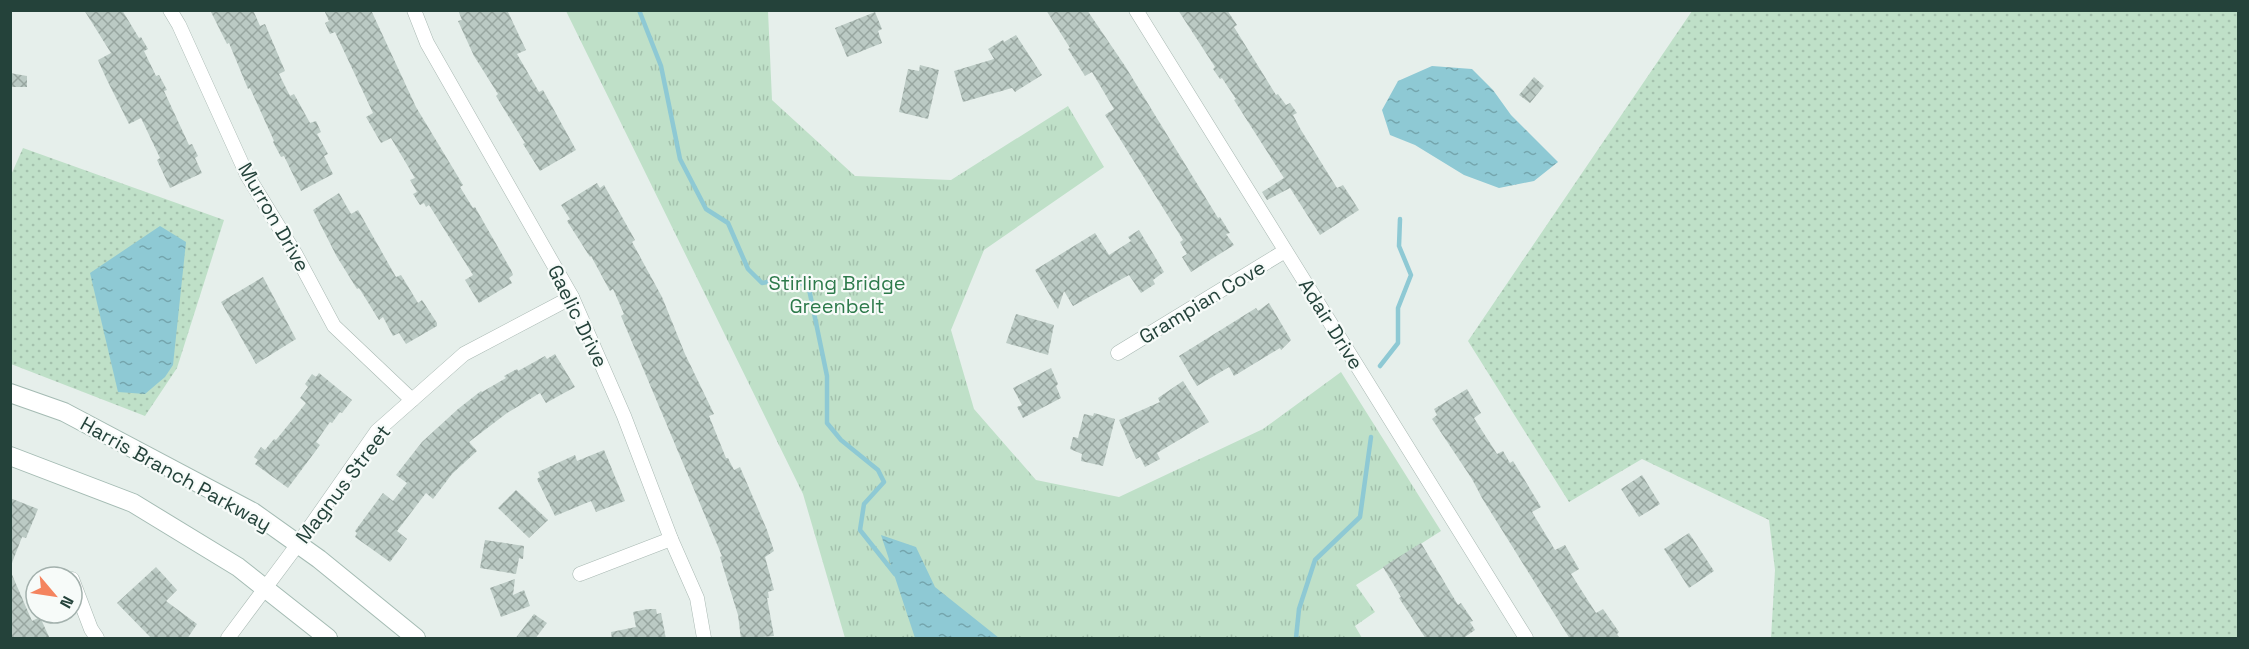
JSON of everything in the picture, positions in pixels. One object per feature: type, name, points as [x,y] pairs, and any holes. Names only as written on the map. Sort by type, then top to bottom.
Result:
[{"type":"main road","name":"Harris Branch Parkway","points":[[10,393],[64,412],[253,512],[376,604],[416,639]]},
{"type":"main road","points":[[10,456],[133,503],[238,567],[328,639]]},
{"type":"street","name":"Murron Drive","points":[[170,10],[179,25],[247,175],[296,255],[334,326],[412,400]]},
{"type":"street","name":"Gaelic Drive","points":[[414,10],[427,43],[572,297],[624,416],[671,539],[697,598],[704,639]]},
{"type":"street","name":"Adair Drive","points":[[1136,10],[1526,639]]},
{"type":"street","name":"Grampian Cove","points":[[1118,353],[1285,251]]},
{"type":"street","name":"Magnus Street","points":[[228,639],[377,431],[464,354],[572,297]]},
{"type":"street","points":[[580,574],[671,539]]},
{"type":"street","points":[[84,610],[97,639]]},
{"type":"green space","name":"Stirling Bridge Greenbelt","points":[[566,11],[768,11],[772,100],[855,176],[951,180],[1068,106],[1104,167],[984,250],[951,330],[974,409],[1036,480],[1119,497],[1263,429],[1341,372],[1441,531],[1356,585],[1375,612],[1355,626],[1362,638],[845,638],[803,494]]},
{"type":"green space","points":[[1692,11],[2238,11],[2238,638],[1771,638],[1775,570],[1769,520],[1642,459],[1569,502],[1468,341]]},
{"type":"green space","points":[[23,148],[224,220],[177,368],[145,416],[11,364],[11,175]]},
{"type":"water","points":[[1432,66],[1472,69],[1493,90],[1511,115],[1558,162],[1534,181],[1499,188],[1464,175],[1415,145],[1390,135],[1382,110],[1398,81]]},
{"type":"water","points":[[160,226],[186,242],[173,365],[165,377],[145,394],[118,392],[90,273]]},
{"type":"water","points":[[881,535],[916,547],[935,587],[999,638],[915,638]]},
{"type":"building","points":[[84,10],[122,10],[148,49],[144,51],[156,76],[159,75],[167,90],[164,91],[189,145],[192,144],[198,156],[195,158],[202,173],[170,188],[157,160],[160,158],[141,118],[129,124],[106,78],[98,60],[111,53]]},
{"type":"building","points":[[210,10],[253,10],[260,26],[265,24],[285,71],[279,74],[290,96],[294,94],[310,123],[316,121],[321,132],[317,134],[328,154],[324,156],[333,174],[301,191],[284,156],[281,157],[273,142],[229,43],[227,44]]},
{"type":"building","points":[[324,10],[371,10],[416,107],[463,185],[460,187],[473,208],[475,207],[511,270],[513,275],[509,278],[512,283],[479,303],[465,280],[473,275],[429,205],[426,207],[424,203],[420,205],[413,194],[417,192],[410,180],[415,178],[391,138],[381,143],[366,117],[373,113],[335,32],[330,34],[325,23],[329,21]]},
{"type":"building","points":[[458,10],[507,10],[526,50],[517,54],[539,92],[543,90],[576,150],[540,171],[496,96],[498,94],[474,56],[458,21],[462,20]]},
{"type":"building","points":[[1046,10],[1087,10],[1125,66],[1218,218],[1220,217],[1230,233],[1226,234],[1234,245],[1191,272],[1182,257],[1187,254],[1180,242],[1183,240],[1105,115],[1114,109],[1092,72],[1085,76]]},
{"type":"building","points":[[1178,10],[1227,10],[1237,25],[1234,27],[1276,95],[1278,94],[1286,105],[1290,103],[1297,113],[1293,115],[1337,188],[1343,185],[1359,210],[1320,235],[1290,188],[1267,200],[1262,192],[1284,178],[1234,100],[1236,99],[1213,69],[1215,67]]},
{"type":"building","points":[[875,12],[882,29],[878,31],[882,43],[847,57],[835,28]]},
{"type":"building","points":[[1016,35],[1042,75],[1015,92],[1012,88],[963,102],[954,71],[994,59],[988,49]]},
{"type":"building","points":[[920,65],[939,70],[928,119],[899,112],[908,69],[919,71]]},
{"type":"building","points":[[10,73],[27,76],[27,87],[10,87]]},
{"type":"building","points":[[1534,77],[1544,86],[1530,103],[1519,95]]},
{"type":"building","points":[[597,183],[600,188],[604,185],[635,240],[632,242],[662,297],[685,354],[714,414],[709,416],[726,458],[734,470],[740,467],[767,530],[774,551],[765,557],[774,590],[768,592],[769,598],[767,598],[774,636],[741,639],[738,615],[720,557],[722,556],[621,316],[624,314],[613,289],[610,291],[591,256],[567,221],[570,219],[561,205]]},
{"type":"building","points":[[339,193],[351,214],[358,210],[396,277],[401,275],[418,303],[422,300],[437,326],[406,344],[399,333],[393,336],[383,317],[379,320],[337,257],[313,210]]},
{"type":"building","points":[[1139,230],[1164,272],[1153,280],[1155,284],[1141,293],[1129,275],[1073,306],[1064,291],[1058,309],[1035,270],[1095,233],[1109,255],[1131,241],[1128,237]]},
{"type":"building","points":[[263,277],[296,339],[256,364],[221,302]]},
{"type":"building","points":[[1269,303],[1291,340],[1281,350],[1280,348],[1234,376],[1229,367],[1197,386],[1179,356],[1256,308],[1258,311]]},
{"type":"building","points":[[1016,314],[1054,325],[1048,355],[1006,343]]},
{"type":"building","points":[[555,354],[575,387],[546,403],[540,393],[507,413],[469,442],[477,451],[452,474],[433,499],[426,493],[397,531],[407,539],[390,562],[355,537],[357,533],[355,531],[383,493],[393,501],[407,483],[396,475],[422,442],[458,409],[481,391],[506,378],[504,376],[545,356],[547,359]]},
{"type":"building","points":[[1051,368],[1061,398],[1023,418],[1017,407],[1022,405],[1013,388]]},
{"type":"building","points":[[319,373],[352,400],[332,423],[330,422],[316,442],[320,445],[288,488],[255,464],[258,460],[254,457],[261,447],[265,450],[274,439],[276,440],[306,403],[300,398],[308,387],[305,384],[312,374],[316,377]]},
{"type":"building","points":[[1183,381],[1209,422],[1157,453],[1160,459],[1145,467],[1140,457],[1136,459],[1119,420],[1160,402],[1158,398]]},
{"type":"building","points":[[1467,389],[1481,413],[1474,418],[1497,454],[1503,451],[1510,463],[1513,461],[1541,507],[1532,512],[1555,550],[1565,545],[1579,569],[1571,574],[1596,613],[1603,609],[1619,632],[1617,634],[1620,639],[1570,639],[1472,479],[1432,419],[1437,415],[1434,409]]},
{"type":"building","points":[[1094,413],[1115,419],[1103,466],[1081,461],[1082,454],[1070,449],[1073,437],[1078,438],[1084,414],[1093,416]]},
{"type":"building","points":[[604,450],[625,501],[596,512],[591,501],[555,516],[537,479],[540,477],[538,472],[575,455],[577,461]]},
{"type":"building","points":[[1642,475],[1660,504],[1639,517],[1621,489]]},
{"type":"building","points":[[516,490],[548,520],[529,538],[498,508]]},
{"type":"building","points":[[10,498],[38,509],[26,538],[22,537],[12,563]]},
{"type":"building","points":[[1689,533],[1714,571],[1689,588],[1664,549]]},
{"type":"building","points":[[485,540],[524,546],[523,559],[519,558],[516,574],[480,568]]},
{"type":"building","points":[[1421,543],[1458,605],[1461,603],[1473,621],[1470,622],[1475,630],[1462,639],[1426,639],[1399,598],[1401,597],[1383,567]]},
{"type":"building","points":[[156,567],[177,590],[166,601],[197,624],[187,639],[152,639],[117,603]]},
{"type":"building","points":[[10,570],[24,602],[24,625],[44,625],[50,639],[10,639]]},
{"type":"building","points":[[515,579],[513,595],[524,590],[530,606],[501,617],[490,588]]},
{"type":"building","points":[[656,609],[657,614],[661,613],[666,639],[612,639],[611,632],[636,627],[633,612]]},
{"type":"building","points":[[534,614],[547,623],[535,639],[515,639]]},
{"type":"waterway","points":[[639,10],[661,66],[680,159],[706,209],[728,223],[748,269],[762,283],[792,277],[809,289],[827,376],[827,423],[841,440],[878,470],[884,482],[864,504],[860,530],[895,574]]},
{"type":"waterway","points":[[1380,366],[1398,343],[1398,308],[1411,275],[1399,246],[1400,219]]},
{"type":"waterway","points":[[1296,638],[1299,609],[1315,560],[1360,517],[1371,437]]}]
